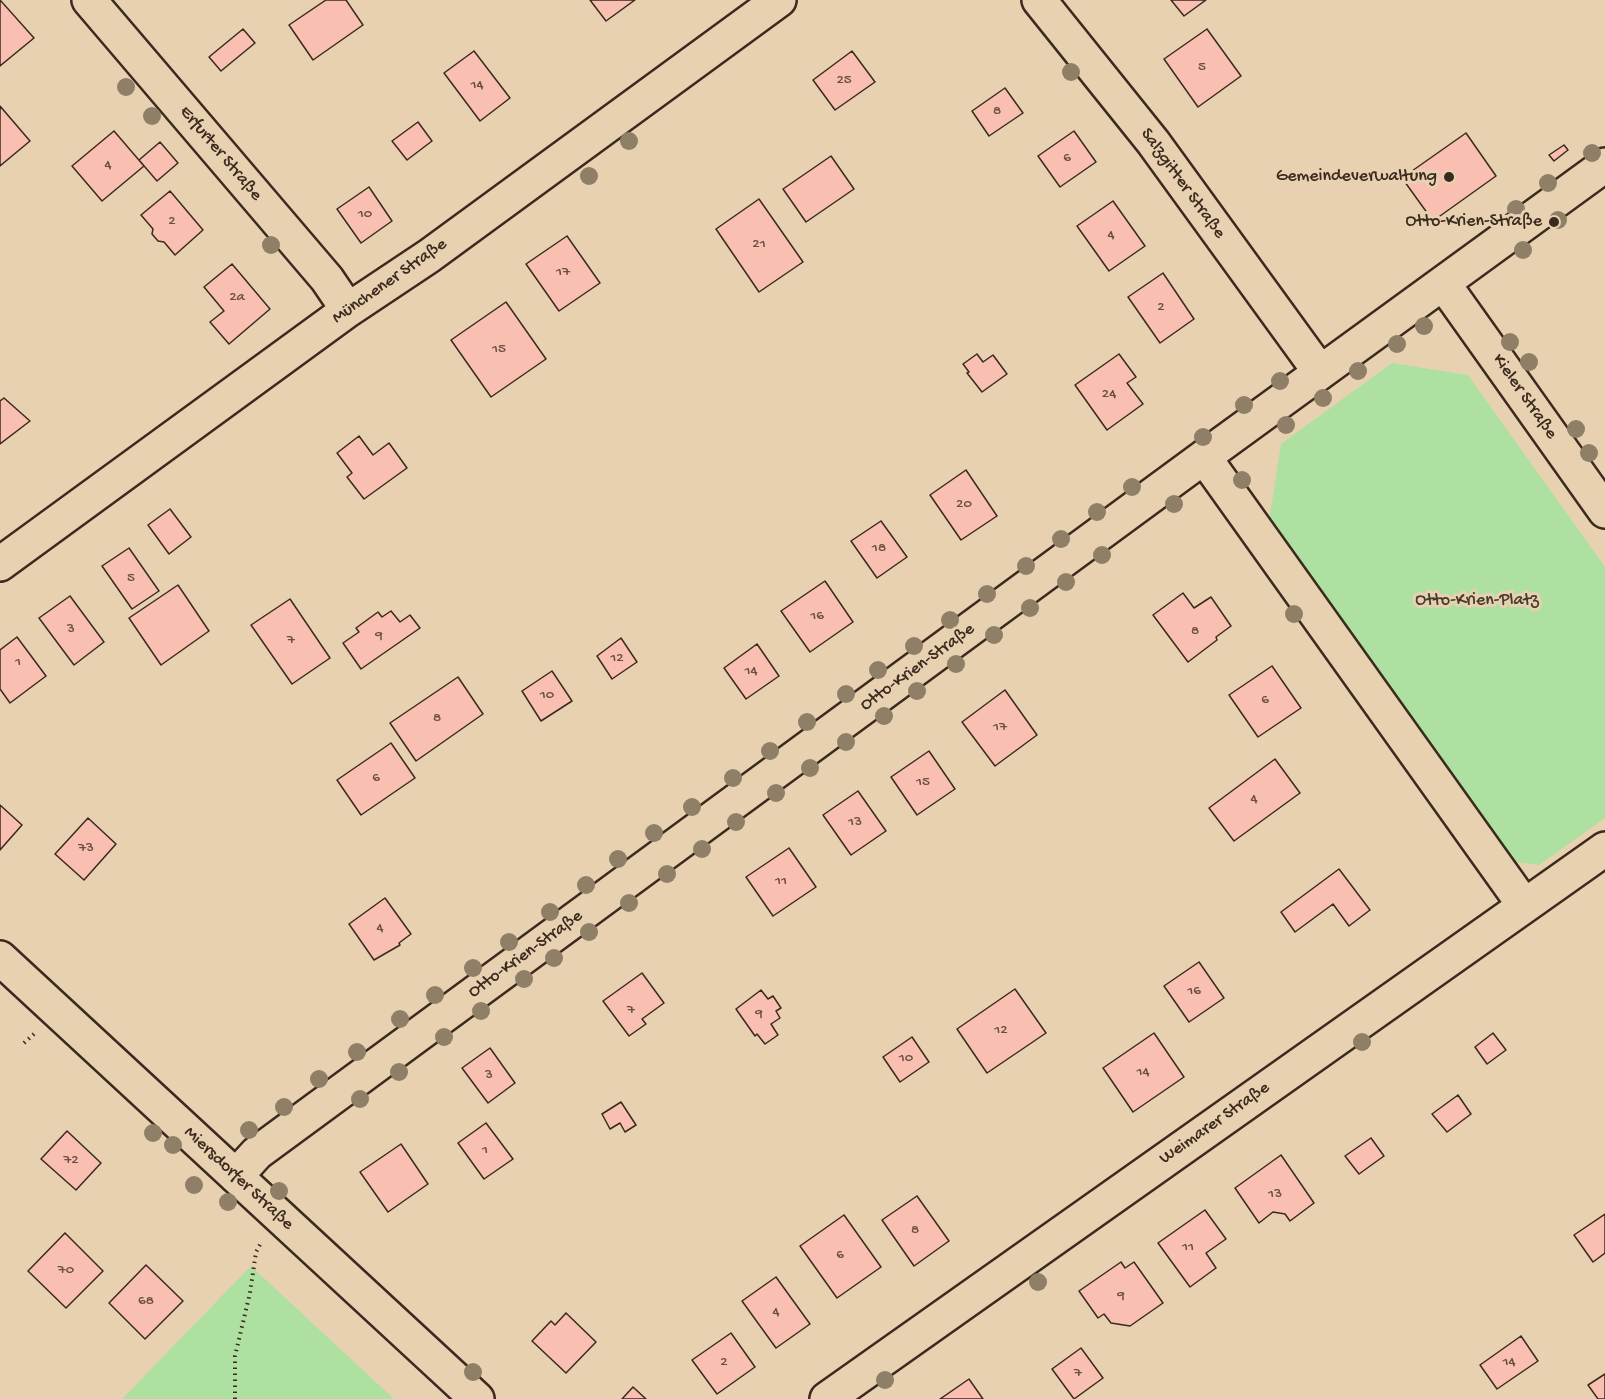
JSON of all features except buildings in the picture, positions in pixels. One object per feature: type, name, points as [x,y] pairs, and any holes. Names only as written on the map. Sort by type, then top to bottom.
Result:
[{"type":"street","name":"Erfurter Straße","points":[[89,0],[327,279],[348,310]]},
{"type":"street","name":"Münchener Straße","points":[[0,564],[348,310],[411,269],[779,0]]},
{"type":"street","name":"Salzgitter Straße","points":[[1039,0],[1152,142],[1320,372]]},
{"type":"street","name":"Otto-Krien-Straße","points":[[236,1176],[257,1153],[1605,165]]},
{"type":"street","name":"Kieler Straße","points":[[1443,283],[1605,511]]},
{"type":"street","points":[[1204,457],[1524,905]]},
{"type":"street","name":"Weimarer Straße","points":[[826,1399],[1605,849]]},
{"type":"street","name":"Miersdorfer Straße","points":[[0,958],[477,1399]]},
{"type":"path","points":[[235,1399],[235,1356],[250,1293],[256,1252],[276,1214]]},
{"type":"green space","name":"Otto-Krien-Platz","points":[[1392,363],[1468,375],[1605,567],[1605,818],[1539,865],[1508,861],[1269,521],[1281,444]]},
{"type":"green space","points":[[251,1266],[394,1399],[122,1399]]},
{"type":"place","name":"Gemeindeverwaltung","points":[[1449,177]]},
{"type":"place","name":"Otto-Krien-Straße","points":[[1554,222]]}]
